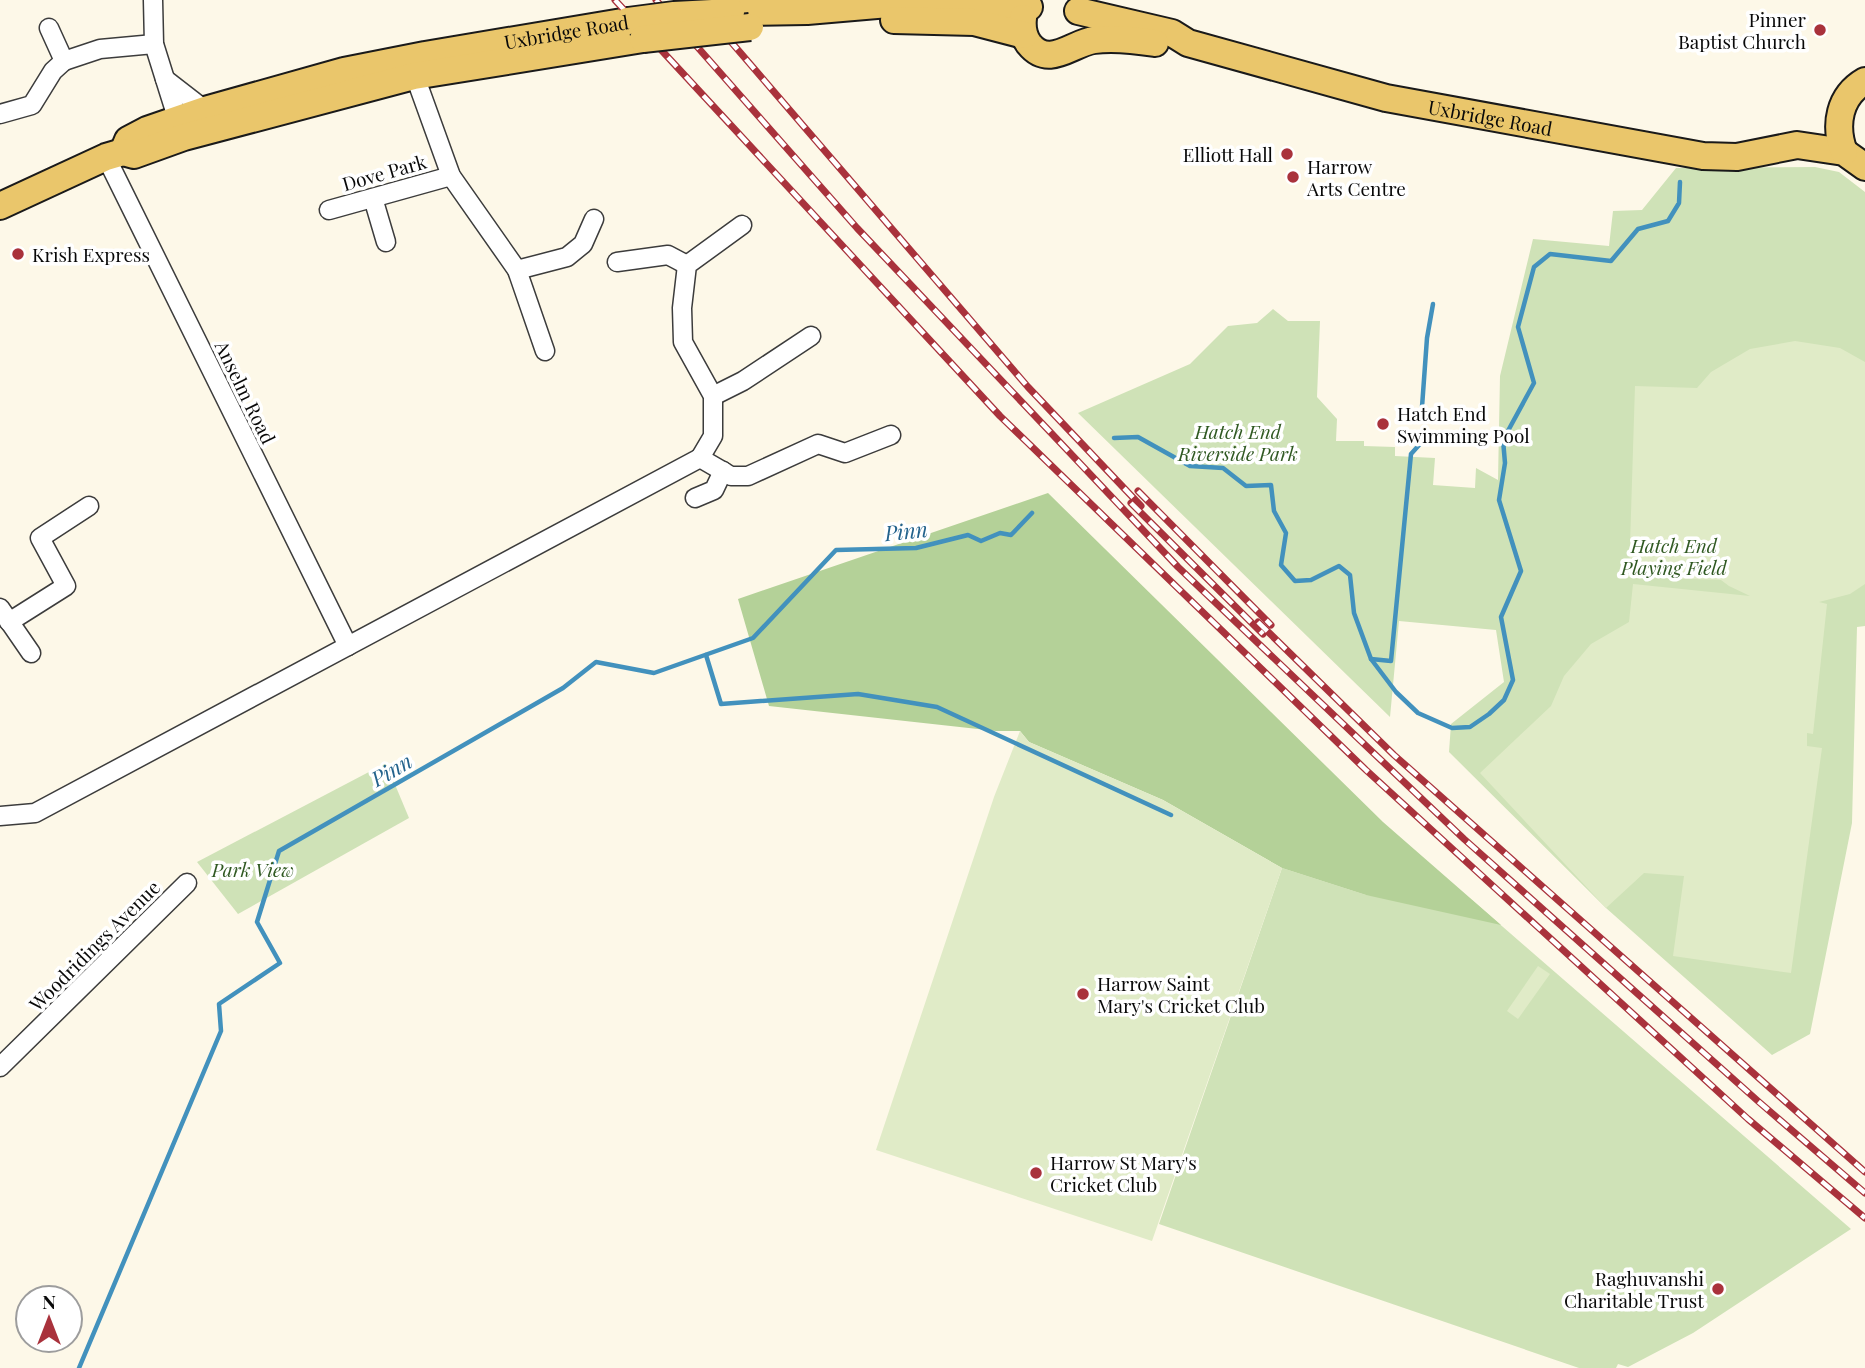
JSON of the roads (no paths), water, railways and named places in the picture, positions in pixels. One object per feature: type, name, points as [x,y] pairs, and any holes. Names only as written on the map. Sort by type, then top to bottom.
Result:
[{"type":"main road","name":"Uxbridge Road","points":[[0,206],[115,154],[128,140],[412,67],[595,36],[674,15],[742,19],[807,11],[900,7],[934,0],[995,11],[1011,11],[1033,3]]},
{"type":"main road","name":"Uxbridge Road","points":[[1033,3],[1022,22],[1024,35],[1030,46],[1044,54],[1063,53],[1091,40],[1168,45],[1188,43]]},
{"type":"main road","name":"Uxbridge Road","points":[[1072,47],[1080,33],[1081,23],[1073,5]]},
{"type":"main road","name":"Uxbridge Road","points":[[1073,5],[1172,33],[1188,43],[1386,98],[1703,156],[1737,157],[1797,145],[1838,122]]},
{"type":"main road","name":"Uxbridge Road","points":[[900,7],[1024,35]]},
{"type":"main road","name":"Uxbridge Road","points":[[180,128],[205,110],[344,71],[412,67]]},
{"type":"main road","points":[[1844,152],[1839,139],[1838,122],[1846,99],[1864,77]]},
{"type":"main road","name":"Uxbridge Road","points":[[1797,145],[1844,152],[1865,167]]},
{"type":"street","points":[[153,0],[154,44],[180,128]]},
{"type":"street","points":[[49,29],[64,61]]},
{"type":"street","points":[[0,114],[32,105],[53,71],[64,61],[100,49],[154,44]]},
{"type":"street","name":"Dove Park","points":[[412,67],[451,176],[517,270],[545,351]]},
{"type":"street","points":[[165,79],[205,110]]},
{"type":"street","name":"Anselm Road","points":[[115,154],[348,646]]},
{"type":"street","name":"Dove Park","points":[[329,210],[451,176]]},
{"type":"street","points":[[373,198],[386,242]]},
{"type":"street","points":[[517,270],[567,257],[583,244],[594,219]]},
{"type":"street","points":[[0,817],[35,813],[700,458],[713,436],[713,396],[683,342],[682,308],[687,265],[742,225]]},
{"type":"street","points":[[617,262],[668,255],[687,265]]},
{"type":"street","points":[[713,396],[743,381],[811,336]]},
{"type":"street","points":[[700,458],[731,477],[748,475],[818,444],[845,453],[891,436]]},
{"type":"street","points":[[695,498],[713,490],[723,471]]},
{"type":"street","points":[[31,653],[5,615],[66,586],[40,538],[89,506]]},
{"type":"street","name":"Woodridings Avenue","points":[[0,1067],[187,883]]},
{"type":"waterway","points":[[1114,438],[1138,437],[1190,466],[1223,468],[1246,486],[1271,485],[1274,511],[1286,533],[1281,565],[1295,581],[1311,580],[1339,566],[1350,575],[1354,613],[1371,659],[1396,692],[1418,713],[1452,728],[1470,727],[1504,700],[1513,680],[1501,617],[1521,571],[1499,500],[1505,463],[1503,440],[1534,383],[1518,327],[1534,267],[1550,254],[1611,261],[1638,229],[1668,221],[1679,203],[1680,182]]},
{"type":"waterway","points":[[1422,407],[1427,338],[1433,304]]},
{"type":"waterway","points":[[1371,659],[1391,661],[1411,454],[1420,444],[1420,439]]},
{"type":"waterway","name":"Pinn","points":[[79,1368],[221,1031],[219,1004],[280,963],[257,922],[279,851],[563,688],[596,662],[654,673],[753,638],[836,550],[916,548],[968,535],[981,541],[1000,533],[1011,535],[1032,513]]},
{"type":"waterway","points":[[706,655],[721,704],[858,694],[937,707],[1171,815]]},
{"type":"railway","points":[[615,0],[1000,416],[1366,770],[1748,1119],[1865,1218]]},
{"type":"railway","points":[[656,0],[857,228],[1178,567],[1464,839],[1865,1193]]},
{"type":"railway","points":[[695,0],[1028,387],[1141,506]]},
{"type":"railway","points":[[1138,491],[1271,625]]},
{"type":"railway","points":[[1131,503],[1263,634]]},
{"type":"railway","points":[[1258,622],[1394,755],[1865,1172]]},
{"type":"place","name":"Pinner Baptist Church","points":[[1820,30]]},
{"type":"place","name":"Elliott Hall","points":[[1287,154]]},
{"type":"place","name":"Harrow Arts Centre","points":[[1293,177]]},
{"type":"place","name":"Krish Express","points":[[18,254]]},
{"type":"place","name":"Hatch End Swimming Pool","points":[[1383,424]]},
{"type":"place","name":"Harrow Saint Mary's Cricket Club","points":[[1083,994]]},
{"type":"place","name":"Harrow St Mary's Cricket Club","points":[[1036,1173]]},
{"type":"place","name":"Raghuvanshi Charitable Trust","points":[[1718,1289]]},
{"type":"park label","name":"Hatch End Riverside Park","points":[[1238,442]]},
{"type":"park label","name":"Hatch End Playing Field","points":[[1674,556]]},
{"type":"park label","name":"Park View","points":[[253,869]]}]
